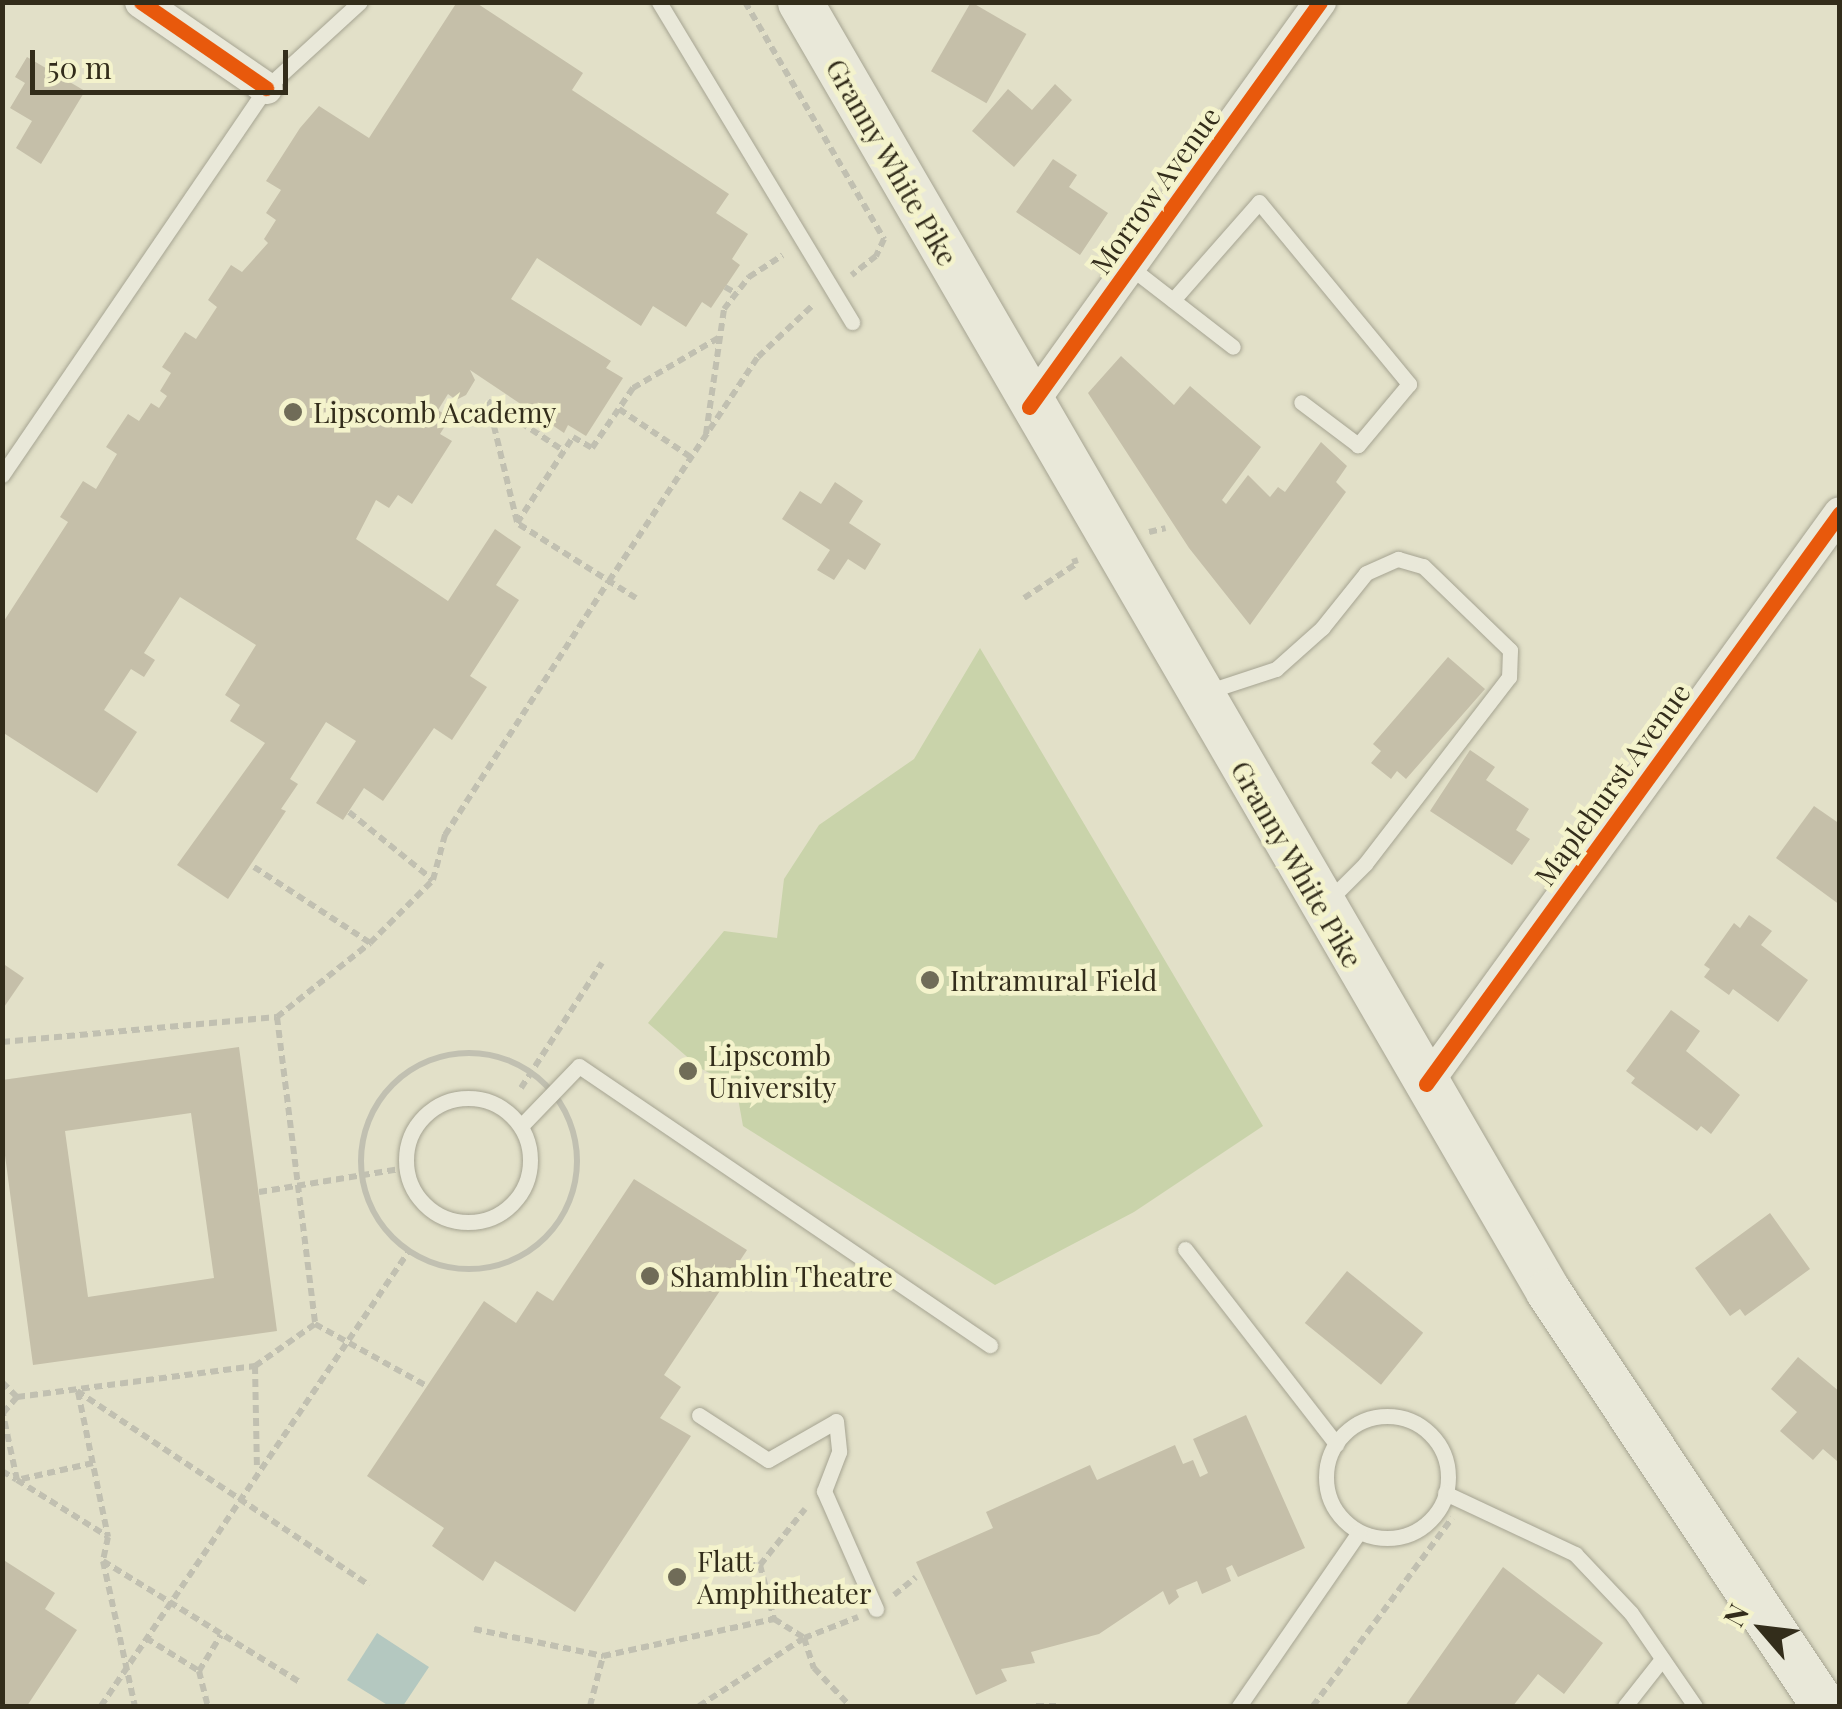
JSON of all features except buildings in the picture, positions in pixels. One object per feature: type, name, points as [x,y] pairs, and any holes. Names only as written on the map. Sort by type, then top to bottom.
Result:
[{"type":"main road","name":"Granny White Pike","points":[[800,2],[1029,407],[1548,1291],[1824,1706]]},
{"type":"street","points":[[142,2],[266,88]]},
{"type":"street","name":"Morrow Avenue","points":[[1029,407],[1320,2]]},
{"type":"street","name":"Maplehurst Avenue","points":[[1426,1084],[1840,512]]},
{"type":"lane","points":[[660,2],[852,322]]},
{"type":"lane","points":[[2,475],[266,88],[346,6]]},
{"type":"lane","points":[[1172,300],[1260,202],[1409,384],[1358,445],[1300,402]]},
{"type":"lane","points":[[1130,267],[1233,346]]},
{"type":"lane","points":[[1198,694],[1276,670],[1322,628],[1366,573],[1398,558],[1423,566],[1510,650],[1509,677],[1365,864],[1322,907]]},
{"type":"lane","points":[[521,1126],[579,1066],[990,1345]]},
{"type":"lane","points":[[478,1099],[506,1110],[521,1126],[531,1165],[515,1202],[499,1215],[460,1222],[440,1216],[424,1204],[406,1168],[415,1128],[447,1101],[478,1099]]},
{"type":"lane","points":[[1185,1249],[1336,1444]]},
{"type":"lane","points":[[699,1415],[768,1460],[836,1421],[840,1452],[824,1491],[876,1610]]},
{"type":"lane","points":[[1368,1418],[1409,1420],[1440,1446],[1448,1466],[1445,1493],[1430,1521],[1415,1532],[1397,1538],[1359,1532],[1330,1503],[1327,1462],[1336,1444],[1368,1418]]},
{"type":"lane","points":[[1445,1493],[1574,1554],[1616,1595],[1694,1706]]},
{"type":"lane","points":[[1239,1706],[1359,1532]]},
{"type":"lane","points":[[1625,1706],[1662,1659]]},
{"type":"path","points":[[2,1042],[277,1017],[370,943],[433,880],[445,835],[758,357],[876,256],[884,239],[745,2]]},
{"type":"path","points":[[705,440],[724,310],[736,293],[806,241]]},
{"type":"path","points":[[726,287],[736,293]]},
{"type":"path","points":[[517,523],[573,438],[592,448],[633,388],[720,338]]},
{"type":"path","points":[[564,450],[488,401],[517,523],[636,598]]},
{"type":"path","points":[[619,409],[692,458]]},
{"type":"path","points":[[348,812],[433,880]]},
{"type":"path","points":[[254,867],[370,943]]},
{"type":"path","points":[[506,1110],[602,963]]},
{"type":"path","points":[[277,1017],[315,1324]]},
{"type":"path","points":[[472,1052],[531,1072],[553,1093],[574,1134],[577,1172],[567,1207],[546,1238],[515,1259],[480,1269],[442,1267],[409,1252],[386,1232],[362,1176],[372,1114],[413,1069],[472,1052]]},
{"type":"path","points":[[258,1192],[406,1168]]},
{"type":"path","points":[[101,1706],[244,1499],[257,1469],[409,1252]]},
{"type":"path","points":[[315,1324],[351,1339],[425,1385]]},
{"type":"path","points":[[17,1480],[3,1414],[17,1398],[255,1366],[315,1324]]},
{"type":"path","points":[[255,1366],[257,1469]]},
{"type":"path","points":[[2,1382],[17,1398]]},
{"type":"path","points":[[77,1391],[108,1537],[102,1560],[135,1706]]},
{"type":"path","points":[[77,1391],[369,1584]]},
{"type":"path","points":[[17,1480],[93,1464]]},
{"type":"path","points":[[2,1471],[108,1537]]},
{"type":"path","points":[[1313,1706],[1465,1501]]},
{"type":"path","points":[[760,1566],[808,1505]]},
{"type":"path","points":[[102,1560],[301,1684]]},
{"type":"path","points":[[734,1563],[760,1566]]},
{"type":"path","points":[[760,1566],[774,1619],[804,1638],[814,1668],[850,1706]]},
{"type":"path","points":[[698,1706],[804,1638],[876,1610],[916,1577]]},
{"type":"path","points":[[474,1628],[603,1656],[774,1619]]},
{"type":"path","points":[[199,1671],[222,1636]]},
{"type":"path","points":[[146,1638],[199,1671],[208,1706]]},
{"type":"path","points":[[590,1706],[603,1656]]},
{"type":"path","points":[[1036,1706],[1056,1706]]},
{"type":"green space","name":"Intramural Field","points":[[980,648],[1263,1126],[1134,1212],[995,1285],[743,1126],[736,1087],[700,1068],[648,1023],[724,931],[777,938],[784,879],[819,825],[914,759]]},
{"type":"shaded area","points":[[377,1633],[429,1667],[403,1706],[389,1706],[347,1680]]},
{"type":"cycle path","points":[[141,2],[266,88]]},
{"type":"cycle path","points":[[1029,407],[1320,2]]},
{"type":"cycle path","points":[[1426,1084],[1840,513]]},
{"type":"place","name":"Lipscomb Academy","points":[[293,412]]},
{"type":"place","name":"Intramural Field","points":[[930,980]]},
{"type":"place","name":"Lipscomb University","points":[[688,1071]]},
{"type":"place","name":"Shamblin Theatre","points":[[650,1276]]},
{"type":"place","name":"Flatt Amphitheater","points":[[677,1577]]}]
